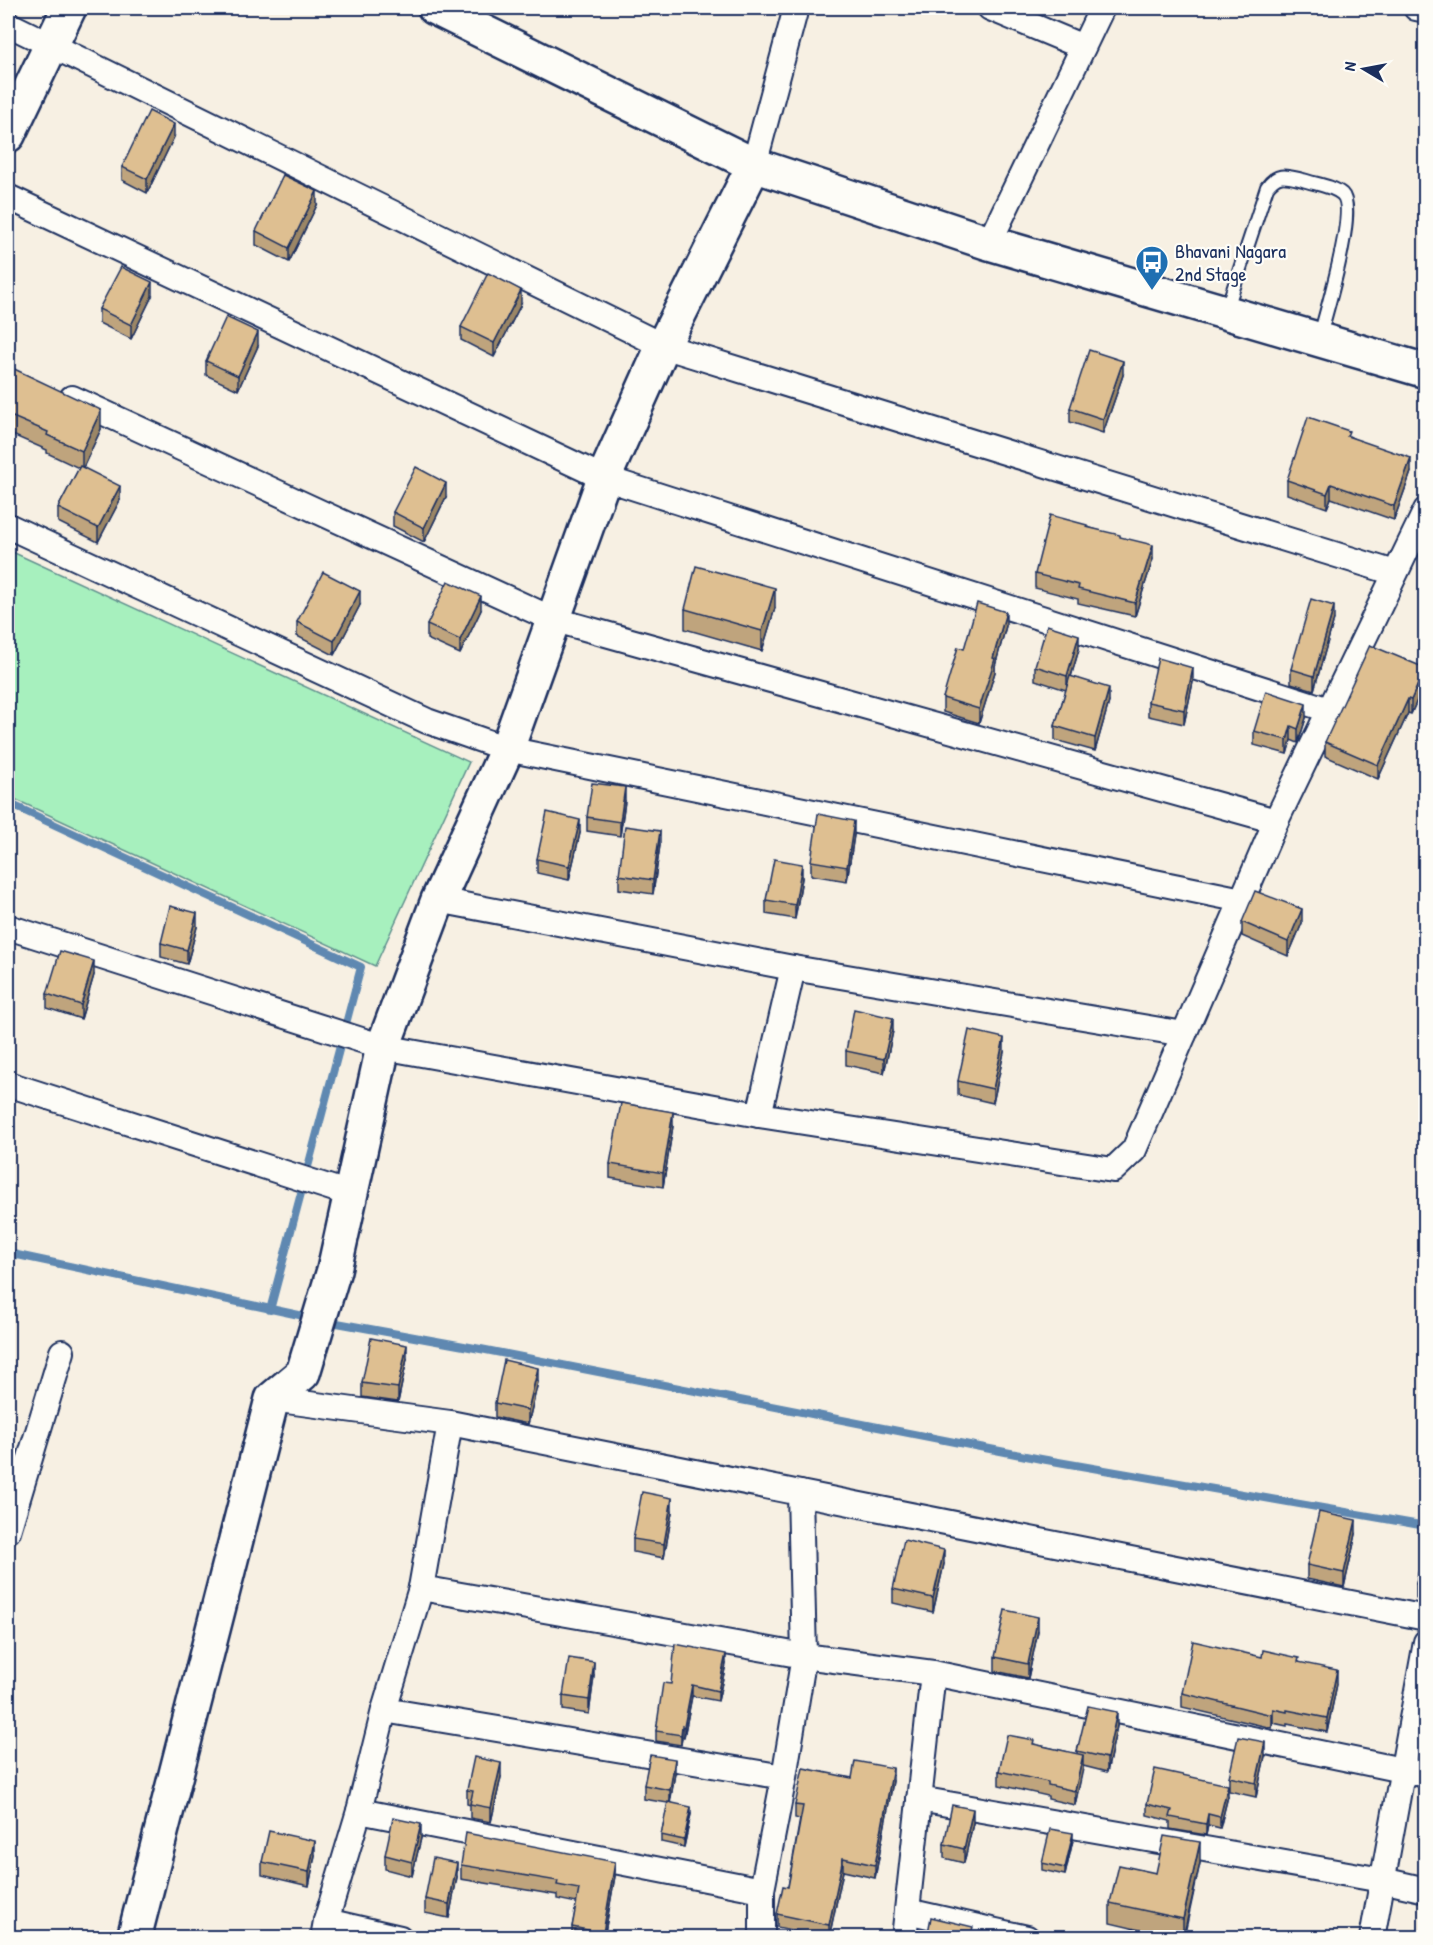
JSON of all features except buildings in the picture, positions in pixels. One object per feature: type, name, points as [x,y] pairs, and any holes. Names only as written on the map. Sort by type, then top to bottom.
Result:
[{"type":"street","points":[[8,135],[69,8]]},
{"type":"street","points":[[435,8],[754,165],[989,243],[1425,371]]},
{"type":"street","points":[[134,1938],[272,1399],[303,1373],[334,1270],[383,1047],[438,900],[507,749],[603,478],[663,346],[754,165],[796,8]]},
{"type":"street","points":[[990,8],[1083,47]]},
{"type":"street","points":[[989,243],[1101,8]]},
{"type":"street","points":[[1416,8],[1425,10]]},
{"type":"street","points":[[8,24],[663,346],[1395,573]]},
{"type":"street","points":[[8,197],[603,478],[1329,710]]},
{"type":"street","points":[[51,388],[552,619],[1276,821]]},
{"type":"street","points":[[8,927],[383,1047],[759,1114],[1113,1170],[1134,1150],[1276,821],[1425,510]]},
{"type":"street","points":[[8,526],[427,721],[507,749],[1242,900]]},
{"type":"street","points":[[438,900],[792,968],[1184,1034]]},
{"type":"street","points":[[759,1114],[792,968]]},
{"type":"street","points":[[8,1084],[350,1194]]},
{"type":"street","points":[[8,1531],[62,1352]]},
{"type":"street","points":[[272,1399],[450,1423],[1425,1618]]},
{"type":"street","points":[[400,1938],[324,1929],[359,1811],[384,1710],[421,1588],[450,1423]]},
{"type":"street","points":[[762,1938],[762,1890],[804,1656],[800,1493]]},
{"type":"street","points":[[421,1588],[804,1656],[933,1673],[1425,1775]]},
{"type":"street","points":[[1372,1938],[1425,1642]]},
{"type":"street","points":[[904,1938],[933,1673]]},
{"type":"street","points":[[384,1710],[784,1777]]},
{"type":"street","points":[[919,1799],[1382,1880],[1425,1890]]},
{"type":"street","points":[[359,1811],[762,1890]]},
{"type":"street","points":[[907,1911],[1028,1938]]},
{"type":"lane","points":[[1225,313],[1267,187],[1273,178],[1282,175],[1334,189],[1344,195],[1348,205],[1347,220],[1319,340]]},
{"type":"green space","points":[[8,550],[469,762],[375,966],[8,796]]},
{"type":"waterway","points":[[8,803],[361,967],[270,1310]]},
{"type":"waterway","points":[[8,1253],[313,1318]]},
{"type":"waterway","points":[[326,1321],[486,1350],[1041,1459],[1426,1526]]},
{"type":"place","name":"Bhavani Nagara 2nd Stage","points":[[1152,291]]}]
